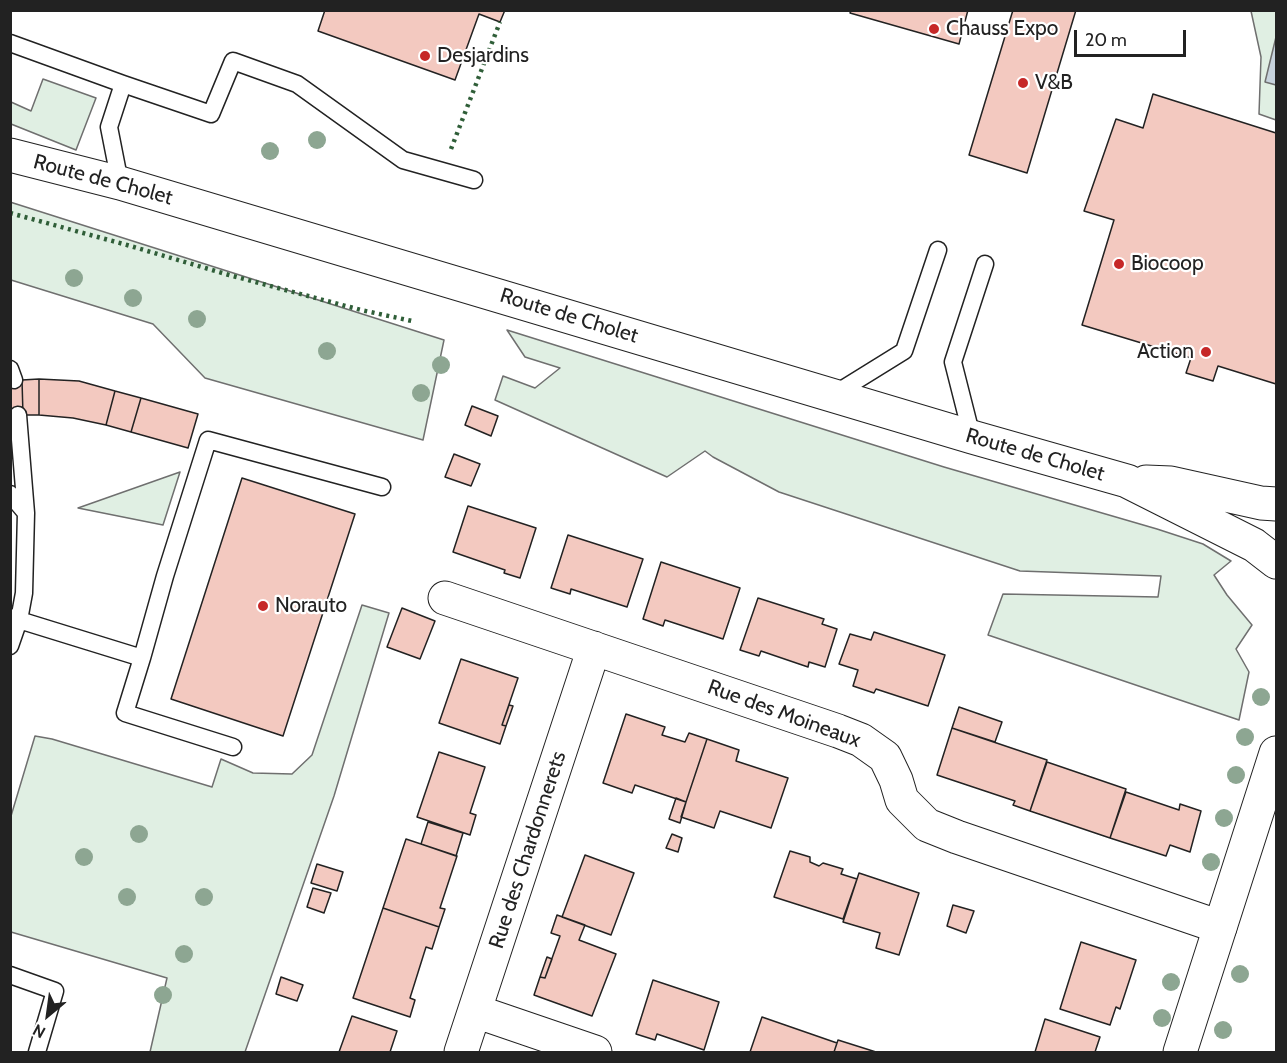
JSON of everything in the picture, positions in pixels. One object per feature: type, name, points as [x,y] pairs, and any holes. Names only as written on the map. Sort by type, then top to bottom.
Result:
[{"type":"main road","name":"Route de Cholet","points":[[10,155],[120,183],[1127,481],[1254,544],[1276,562]]},
{"type":"main road","name":"Route de Cholet","points":[[1127,481],[1171,483],[1276,504]]},
{"type":"main road","name":"Rue des Moineaux","points":[[445,598],[861,740],[885,758],[896,780],[902,800],[927,825],[1220,927]]},
{"type":"main road","name":"Rue des Chardonnerets","points":[[461,1053],[594,648]]},
{"type":"main road","points":[[1180,1053],[1276,753]]},
{"type":"main road","points":[[475,1011],[595,1053]]},
{"type":"lane","points":[[10,43],[211,114],[234,61],[297,84],[403,160],[474,180]]},
{"type":"lane","points":[[120,183],[109,128],[123,84]]},
{"type":"lane","points":[[833,395],[904,351],[938,250]]},
{"type":"lane","points":[[972,437],[953,362],[985,264]]},
{"type":"lane","points":[[10,646],[15,619],[24,593],[18,510],[18,415]]},
{"type":"lane","points":[[233,747],[125,713],[208,440],[382,488]]},
{"type":"lane","points":[[10,494],[18,510]]},
{"type":"lane","points":[[15,619],[142,658]]},
{"type":"lane","points":[[10,975],[55,991],[37,1053]]},
{"type":"green space","points":[[1251,11],[1276,11],[1276,120],[1259,114],[1261,57]]},
{"type":"green space","points":[[43,79],[96,98],[76,150],[11,124],[11,102],[31,111]]},
{"type":"green space","points":[[10,202],[444,340],[423,440],[205,378],[153,324],[11,280]]},
{"type":"green space","points":[[507,330],[944,467],[1203,544],[1231,561],[1214,575],[1252,625],[1236,649],[1249,672],[1239,720],[988,635],[1003,594],[1158,597],[1161,576],[1020,571],[779,492],[705,451],[667,477],[495,400],[503,376],[535,388],[560,368],[525,357]]},
{"type":"green space","points":[[180,472],[163,525],[78,508]]},
{"type":"green space","points":[[362,605],[389,613],[334,796],[245,1052],[150,1052],[167,978],[11,932],[11,816],[35,736],[52,739],[212,787],[221,759],[253,773],[292,774],[312,755]]},
{"type":"shaded area","points":[[1276,37],[1276,85],[1265,82]]},
{"type":"building","name":"Desjardins","points":[[325,10],[505,10],[500,22],[479,14],[455,80],[318,31]]},
{"type":"building","name":"Chauss Expo","points":[[851,10],[968,10],[959,44],[850,13]]},
{"type":"building","name":"V&B","points":[[1013,10],[1076,10],[1027,173],[969,155]]},
{"type":"building","points":[[1153,94],[1276,133],[1276,384],[1218,366],[1213,381],[1186,373],[1191,358],[1082,325],[1114,220],[1084,211],[1116,119],[1143,128]]},
{"type":"building","points":[[39,379],[39,415],[23,415],[22,380]]},
{"type":"building","points":[[39,379],[79,381],[115,391],[106,425],[73,418],[39,415]]},
{"type":"building","points":[[10,380],[22,380],[23,415],[10,416]]},
{"type":"building","points":[[115,391],[141,398],[131,432],[106,425]]},
{"type":"building","points":[[141,398],[198,414],[188,448],[131,432]]},
{"type":"building","points":[[472,406],[498,416],[491,436],[465,425]]},
{"type":"building","points":[[454,454],[480,464],[471,486],[445,477]]},
{"type":"building","name":"Norauto","points":[[242,478],[355,514],[283,736],[171,699]]},
{"type":"building","points":[[468,506],[536,528],[520,578],[504,573],[505,570],[453,552]]},
{"type":"building","points":[[568,535],[643,559],[627,607],[571,589],[570,594],[551,588]]},
{"type":"building","points":[[661,562],[740,588],[723,639],[665,620],[663,626],[643,619]]},
{"type":"building","points":[[758,598],[824,619],[822,624],[837,629],[825,667],[809,662],[808,667],[761,651],[759,656],[740,650]]},
{"type":"building","points":[[402,608],[435,621],[420,659],[387,647]]},
{"type":"building","points":[[874,632],[945,655],[928,706],[876,689],[874,693],[853,686],[858,670],[839,664],[850,634],[871,640]]},
{"type":"building","points":[[461,659],[518,678],[502,725],[506,726],[500,744],[439,723]]},
{"type":"building","points":[[509,705],[513,706],[506,726],[502,725]]},
{"type":"building","points":[[959,707],[1002,722],[995,742],[952,728]]},
{"type":"building","points":[[626,714],[665,727],[662,735],[685,742],[689,733],[707,739],[686,802],[635,785],[632,793],[603,783]]},
{"type":"building","points":[[952,728],[1047,760],[1030,811],[1013,805],[1015,801],[937,775]]},
{"type":"building","points":[[707,739],[739,750],[736,761],[788,778],[771,828],[720,811],[714,828],[681,817]]},
{"type":"building","points":[[439,752],[485,767],[470,813],[476,815],[470,835],[417,817]]},
{"type":"building","points":[[1047,762],[1126,789],[1110,838],[1030,811]]},
{"type":"building","points":[[1126,792],[1179,810],[1180,804],[1201,811],[1190,852],[1170,845],[1166,856],[1110,838]]},
{"type":"building","points":[[676,798],[686,802],[680,823],[669,819]]},
{"type":"building","points":[[428,822],[463,833],[456,856],[421,844]]},
{"type":"building","points":[[672,834],[682,838],[678,852],[666,848]]},
{"type":"building","points":[[406,839],[457,856],[440,908],[445,909],[439,927],[383,908]]},
{"type":"building","points":[[790,851],[810,857],[810,862],[819,866],[823,863],[843,869],[841,874],[857,879],[843,919],[774,897]]},
{"type":"building","points":[[585,855],[634,873],[611,935],[562,917]]},
{"type":"building","points":[[317,864],[343,872],[337,891],[311,883]]},
{"type":"building","points":[[859,873],[919,893],[899,955],[876,948],[880,933],[843,922]]},
{"type":"building","points":[[313,888],[331,893],[324,913],[307,907]]},
{"type":"building","points":[[953,905],[974,911],[966,933],[947,926]]},
{"type":"building","points":[[383,908],[439,927],[432,949],[426,947],[410,998],[415,1000],[410,1017],[353,998]]},
{"type":"building","points":[[557,915],[585,925],[579,940],[616,954],[592,1016],[534,995],[540,977],[545,978],[560,936],[551,933]]},
{"type":"building","points":[[1081,942],[1136,960],[1120,1009],[1116,1007],[1110,1025],[1060,1009]]},
{"type":"building","points":[[547,957],[552,959],[545,978],[540,977]]},
{"type":"building","points":[[281,977],[303,985],[297,1001],[276,994]]},
{"type":"building","points":[[653,980],[719,1002],[704,1050],[657,1034],[655,1040],[636,1034]]},
{"type":"building","points":[[352,1016],[397,1031],[390,1052],[339,1052]]},
{"type":"building","points":[[762,1017],[837,1043],[834,1052],[750,1052]]},
{"type":"building","points":[[1045,1019],[1100,1037],[1095,1052],[1035,1052]]},
{"type":"building","points":[[838,1040],[876,1052],[834,1052]]},
{"type":"hedge","points":[[451,149],[500,22]]},
{"type":"hedge","points":[[10,213],[229,275],[412,321]]},
{"type":"place","name":"Chauss Expo","points":[[934,29]]},
{"type":"place","name":"Desjardins","points":[[425,56]]},
{"type":"place","name":"V&B","points":[[1023,83]]},
{"type":"place","name":"Biocoop","points":[[1119,264]]},
{"type":"place","name":"Action","points":[[1206,352]]},
{"type":"place","name":"Norauto","points":[[263,606]]}]
